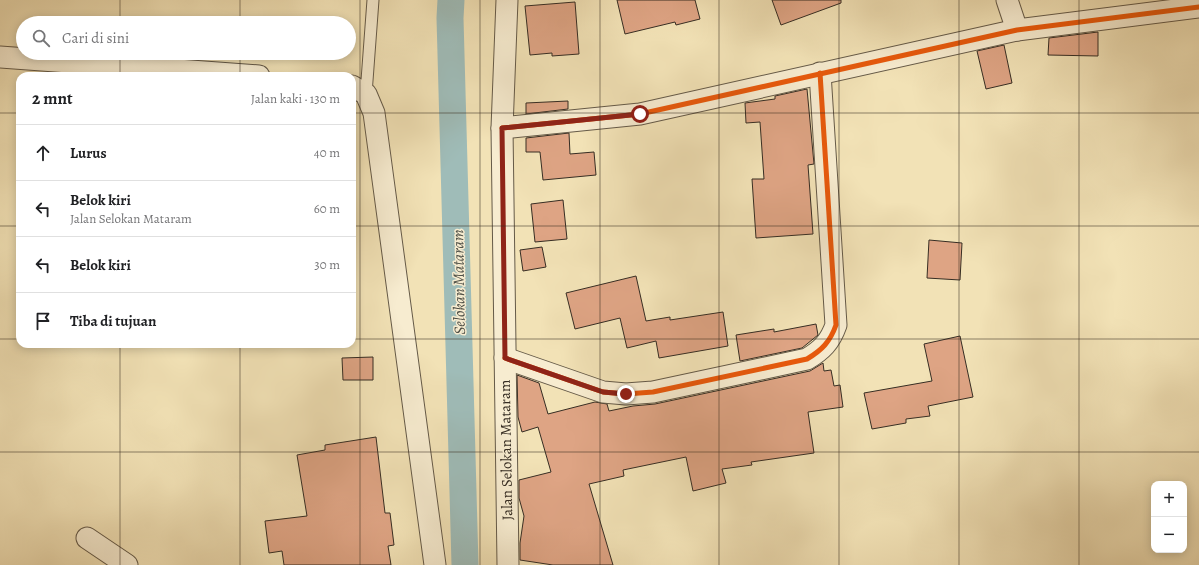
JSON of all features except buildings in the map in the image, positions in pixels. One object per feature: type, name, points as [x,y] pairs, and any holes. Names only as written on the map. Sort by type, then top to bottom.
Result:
[{"type":"street","name":"Jalan Selokan Mataram","points":[[507,0],[502,128],[508,565]]},
{"type":"street","points":[[1006,0],[1017,30]]},
{"type":"street","points":[[502,128],[640,114],[1017,30],[1199,7]]},
{"type":"street","points":[[0,57],[16,58]]},
{"type":"street","points":[[41,60],[204,72]]},
{"type":"street","points":[[505,358],[603,392],[626,394],[653,392],[807,360],[822,350],[831,339],[836,325],[820,73]]},
{"type":"street","points":[[359,90],[374,113],[435,565]]},
{"type":"street","points":[[87,538],[127,565]]},
{"type":"lane","points":[[359,90],[373,0]]},
{"type":"waterway","name":"Selokan Mataram","points":[[451,0],[450,18],[465,565]]},
{"type":"cycle path","points":[[502,128],[640,114],[1017,30],[1199,7]]},
{"type":"cycle path","points":[[505,358],[603,392],[626,394],[653,392],[807,359],[821,349],[828,341],[836,325],[820,73]]},
{"type":"route","points":[[626,394],[603,392],[505,358],[502,128],[640,114]]}]
